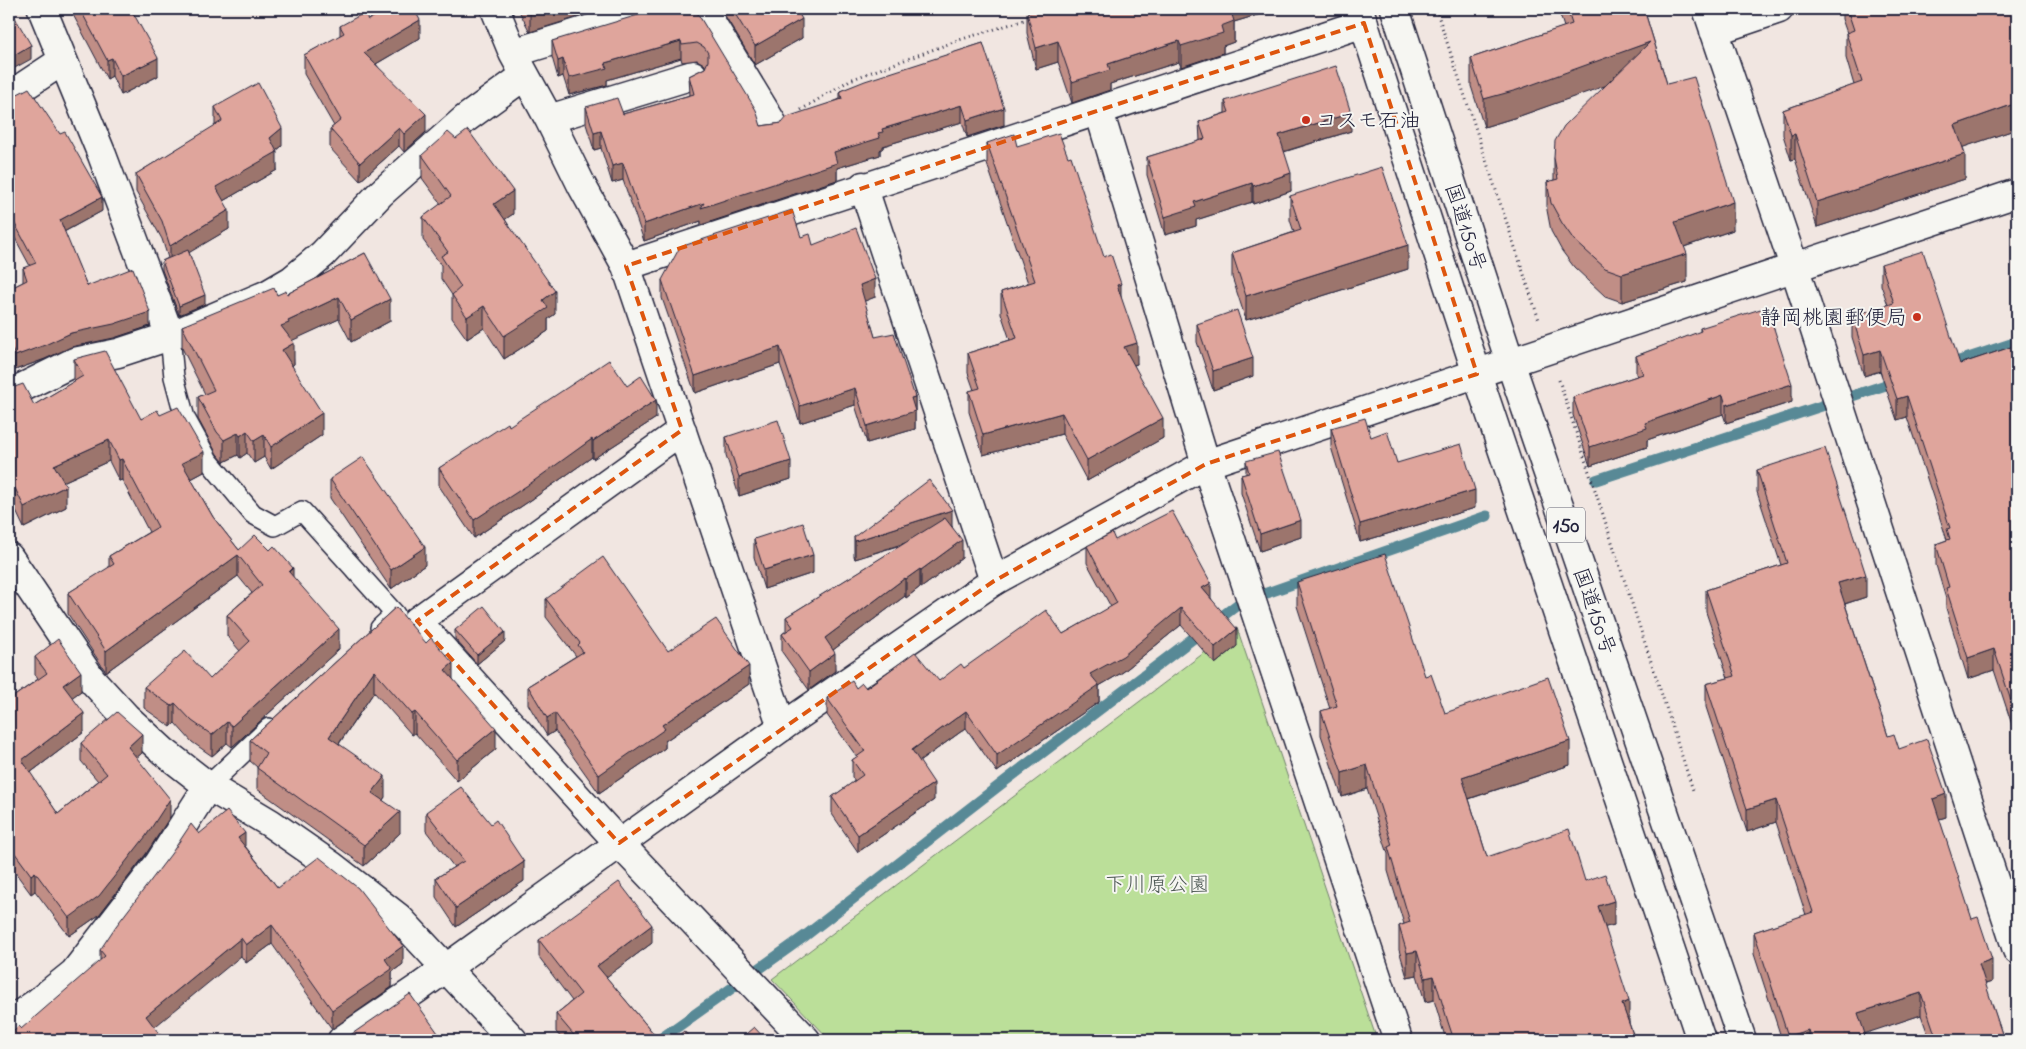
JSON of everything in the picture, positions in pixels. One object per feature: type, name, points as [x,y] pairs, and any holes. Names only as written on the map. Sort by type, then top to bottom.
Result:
[{"type":"main road","points":[[42,9],[102,155],[170,336]]},
{"type":"main road","points":[[495,9],[518,64],[626,266],[782,728]]},
{"type":"main road","points":[[703,9],[774,126]]},
{"type":"main road","name":"国道150号","points":[[1395,9],[1510,362],[1742,1040]]},
{"type":"main road","points":[[1780,9],[1710,20],[1794,266],[2015,938]]},
{"type":"main road","points":[[9,394],[74,362],[118,353],[170,336],[268,294],[292,280],[323,254],[380,194],[465,119],[518,64],[651,10]]},
{"type":"main road","points":[[626,266],[863,186],[1099,111],[1361,16]]},
{"type":"main road","name":"国道150号","points":[[1361,16],[1477,374],[1701,1040]]},
{"type":"main road","points":[[9,96],[62,61]]},
{"type":"main road","points":[[548,119],[693,75]]},
{"type":"main road","points":[[1099,111],[1206,464],[1398,1040]]},
{"type":"main road","points":[[863,186],[994,581]]},
{"type":"main road","points":[[342,1040],[782,728],[994,581],[1206,464],[2017,192]]},
{"type":"main road","points":[[682,430],[417,621],[619,843],[806,1040]]},
{"type":"main road","points":[[9,557],[92,680],[126,718],[163,751],[208,786],[270,823],[332,866],[399,918],[513,1040]]},
{"type":"main road","points":[[9,1022],[74,974],[159,863],[208,786]]},
{"type":"lane","points":[[170,336],[174,377],[185,418],[208,460],[253,514],[275,526],[302,511],[395,614],[365,641]]},
{"type":"lane","points":[[208,786],[285,714]]},
{"type":"path","points":[[1436,9],[1695,794]]},
{"type":"path","points":[[774,126],[850,80],[958,40],[1032,17]]},
{"type":"highlighted area","points":[[1364,23],[1477,374],[1206,464],[994,581],[619,843],[417,621],[682,430],[626,266]]},
{"type":"green space","name":"下川原公園","points":[[1237,628],[1377,1040],[830,1040],[772,979]]},
{"type":"building","points":[[9,9],[31,45],[9,58]]},
{"type":"building","points":[[80,9],[131,9],[158,58],[121,76],[112,58],[107,60]]},
{"type":"building","points":[[388,9],[414,9],[420,20],[364,53],[426,114],[404,134],[399,128],[360,163],[330,129],[341,120],[304,55],[344,33],[340,26],[364,13],[368,20]]},
{"type":"building","points":[[658,9],[695,9],[756,110],[761,126],[782,123],[787,117],[842,99],[840,91],[865,81],[983,43],[1004,108],[967,120],[962,105],[882,129],[883,132],[878,133],[880,138],[834,152],[837,163],[701,208],[704,203],[644,224],[623,163],[612,166],[601,131],[594,133],[586,107],[617,98],[623,114],[694,94],[689,76],[705,68],[708,61],[708,53],[704,47],[697,43],[682,45],[681,41],[605,63],[607,68],[569,78],[563,59],[558,61],[552,41]]},
{"type":"building","points":[[732,9],[796,9],[802,19],[755,46]]},
{"type":"building","points":[[1039,9],[1230,9],[1234,21],[1221,26],[1223,33],[1181,46],[1179,41],[1108,64],[1110,70],[1072,82],[1058,41],[1036,48],[1027,13]]},
{"type":"building","points":[[1567,9],[1644,9],[1667,84],[1694,77],[1733,202],[1675,222],[1687,254],[1622,274],[1605,268],[1574,240],[1562,223],[1551,203],[1547,182],[1558,179],[1554,158],[1555,141],[1564,126],[1650,42],[1517,90],[1484,99],[1471,58],[1572,24]]},
{"type":"building","points":[[1847,9],[2017,9],[2017,103],[1955,125],[1965,154],[1817,202],[1795,134],[1791,135],[1783,110],[1862,82],[1846,33],[1854,30]]},
{"type":"building","points":[[1336,66],[1351,113],[1279,135],[1291,173],[1253,186],[1252,183],[1194,202],[1196,207],[1165,217],[1147,157],[1205,139],[1199,122],[1229,112],[1225,101]]},
{"type":"building","points":[[258,83],[282,128],[270,138],[277,152],[216,187],[229,210],[170,246],[162,221],[136,174],[222,121],[215,107]]},
{"type":"building","points":[[29,88],[60,134],[65,132],[102,197],[60,220],[87,286],[133,268],[150,312],[114,324],[71,333],[15,356],[9,342],[9,289],[27,280],[23,268],[36,263],[9,213],[9,97]]},
{"type":"building","points":[[468,130],[513,191],[494,204],[555,291],[543,300],[548,308],[504,336],[484,306],[467,317],[452,295],[461,287],[441,256],[448,252],[423,217],[451,196],[422,155],[448,132],[456,139]]},
{"type":"building","points":[[1059,133],[1068,157],[1071,156],[1104,257],[1111,254],[1121,284],[1117,285],[1137,343],[1124,347],[1163,418],[1087,460],[1062,413],[983,435],[969,391],[980,388],[968,353],[1017,338],[1001,292],[1035,281],[987,143],[1014,134],[1017,146]]},
{"type":"building","points":[[1382,167],[1408,245],[1246,296],[1232,253],[1301,230],[1290,196]]},
{"type":"building","points":[[792,210],[801,237],[810,234],[813,245],[856,228],[875,279],[860,285],[875,337],[894,333],[915,397],[911,398],[915,411],[867,426],[855,388],[800,406],[780,347],[695,376],[662,280],[680,247]]},
{"type":"building","points":[[188,250],[205,295],[179,306],[162,261]]},
{"type":"building","points":[[1923,251],[1960,364],[2017,345],[2017,719],[1994,649],[1968,658],[1946,588],[1949,587],[1936,544],[1950,539],[1947,529],[1950,528],[1907,396],[1897,399],[1880,350],[1864,355],[1852,316],[1894,303],[1881,264]]},
{"type":"building","points":[[365,253],[390,299],[351,320],[339,297],[281,326],[294,343],[282,350],[322,413],[271,447],[264,435],[254,441],[247,431],[240,436],[238,433],[224,440],[217,432],[198,397],[214,390],[182,326],[274,288],[277,295],[286,291],[287,294]]},
{"type":"building","points":[[1767,307],[1792,384],[1726,405],[1723,395],[1645,423],[1647,428],[1590,447],[1573,397],[1643,374],[1636,356],[1701,331],[1700,328]]},
{"type":"building","points":[[1237,310],[1253,358],[1213,371],[1197,324]]},
{"type":"building","points":[[105,351],[141,419],[157,410],[160,415],[178,407],[204,452],[182,463],[213,517],[239,550],[255,535],[270,550],[274,546],[293,568],[289,572],[339,629],[232,726],[227,722],[212,735],[192,721],[175,703],[171,706],[144,687],[185,651],[210,679],[250,641],[227,615],[262,585],[238,555],[106,651],[68,593],[114,564],[109,556],[158,527],[122,459],[119,460],[109,440],[54,465],[66,486],[24,507],[15,488],[9,491],[9,389],[23,384],[34,405],[83,376],[74,359]]},
{"type":"building","points":[[609,360],[627,386],[641,376],[656,400],[593,441],[592,439],[531,483],[474,520],[439,468],[508,423],[509,426]]},
{"type":"building","points":[[1365,418],[1371,437],[1387,431],[1397,463],[1461,444],[1475,490],[1360,524],[1331,428]]},
{"type":"building","points":[[778,420],[791,461],[739,477],[726,437]]},
{"type":"building","points":[[1825,448],[1866,575],[1838,583],[1888,736],[1894,734],[1899,749],[1927,739],[1946,794],[1933,799],[1972,919],[1978,917],[1992,959],[1979,964],[2004,1040],[1937,1040],[1921,993],[1858,1013],[1867,1040],[1811,1040],[1808,1030],[1788,1036],[1754,932],[1813,912],[1776,800],[1747,809],[1706,684],[1735,676],[1706,590],[1787,563],[1757,470]]},
{"type":"building","points":[[1278,452],[1301,520],[1260,534],[1241,475],[1249,473],[1246,461]]},
{"type":"building","points":[[363,457],[425,547],[391,570],[330,479]]},
{"type":"building","points":[[929,480],[952,510],[855,541],[854,537]]},
{"type":"building","points":[[1172,511],[1211,583],[1202,588],[1237,629],[1215,647],[1181,608],[1123,656],[1090,674],[1099,685],[997,755],[966,711],[912,750],[934,783],[858,835],[832,797],[863,775],[852,760],[865,751],[827,698],[852,681],[856,688],[862,683],[866,688],[915,652],[939,681],[961,664],[964,668],[1046,610],[1063,634],[1117,603],[1087,546],[1112,533],[1115,540]]},
{"type":"building","points":[[945,518],[962,540],[921,570],[905,578],[825,638],[835,653],[809,672],[782,634],[793,627],[786,617]]},
{"type":"building","points":[[803,523],[813,555],[764,570],[754,539]]},
{"type":"building","points":[[1385,554],[1425,676],[1431,674],[1445,713],[1548,677],[1570,741],[1462,777],[1487,857],[1569,829],[1585,881],[1605,874],[1614,901],[1598,906],[1629,1001],[1622,1004],[1635,1040],[1454,1040],[1434,976],[1425,978],[1417,951],[1407,953],[1399,926],[1410,922],[1388,847],[1392,845],[1367,765],[1342,773],[1321,711],[1337,706],[1297,582]]},
{"type":"building","points":[[603,557],[668,651],[716,619],[749,666],[662,725],[665,729],[599,775],[555,713],[547,718],[528,686],[583,652],[578,645],[580,643],[546,599]]},
{"type":"building","points":[[484,606],[505,632],[477,655],[455,630]]},
{"type":"building","points":[[396,607],[426,643],[431,638],[453,663],[445,670],[496,728],[457,760],[415,712],[412,714],[374,671],[329,737],[385,776],[372,793],[400,812],[364,845],[257,768],[266,753],[250,740]]},
{"type":"building","points":[[58,639],[81,672],[63,685],[84,713],[22,760],[58,814],[107,774],[81,743],[117,712],[142,734],[128,747],[170,799],[146,836],[99,896],[69,918],[35,872],[31,875],[9,845],[9,842],[14,838],[9,830],[9,700],[47,673],[35,657]]},
{"type":"building","points":[[461,787],[491,824],[496,820],[524,862],[456,908],[436,878],[464,861],[426,812]]},
{"type":"building","points":[[227,811],[245,833],[238,838],[278,888],[319,857],[358,888],[403,946],[385,959],[392,969],[332,1010],[272,925],[246,945],[241,938],[146,1016],[164,1040],[9,1040],[9,1035],[18,1026],[21,1029],[105,956],[100,950],[191,824],[199,834]]},
{"type":"building","points":[[619,882],[652,925],[597,966],[659,1040],[578,1040],[556,1014],[581,994],[539,940]]},
{"type":"building","points":[[410,994],[443,1040],[352,1040],[349,1036]]},
{"type":"building","points":[[754,1027],[766,1040],[739,1040]]},
{"type":"building","points":[[684,1031],[692,1040],[673,1040]]},
{"type":"waterway","points":[[1944,366],[2017,342]]},
{"type":"waterway","points":[[1596,480],[1898,381]]},
{"type":"waterway","points":[[659,1040],[805,936],[1241,602],[1487,516]]},
{"type":"place","name":"コスモ石油","points":[[1306,120]]},
{"type":"place","name":"静岡桃園郵便局","points":[[1917,317]]}]
